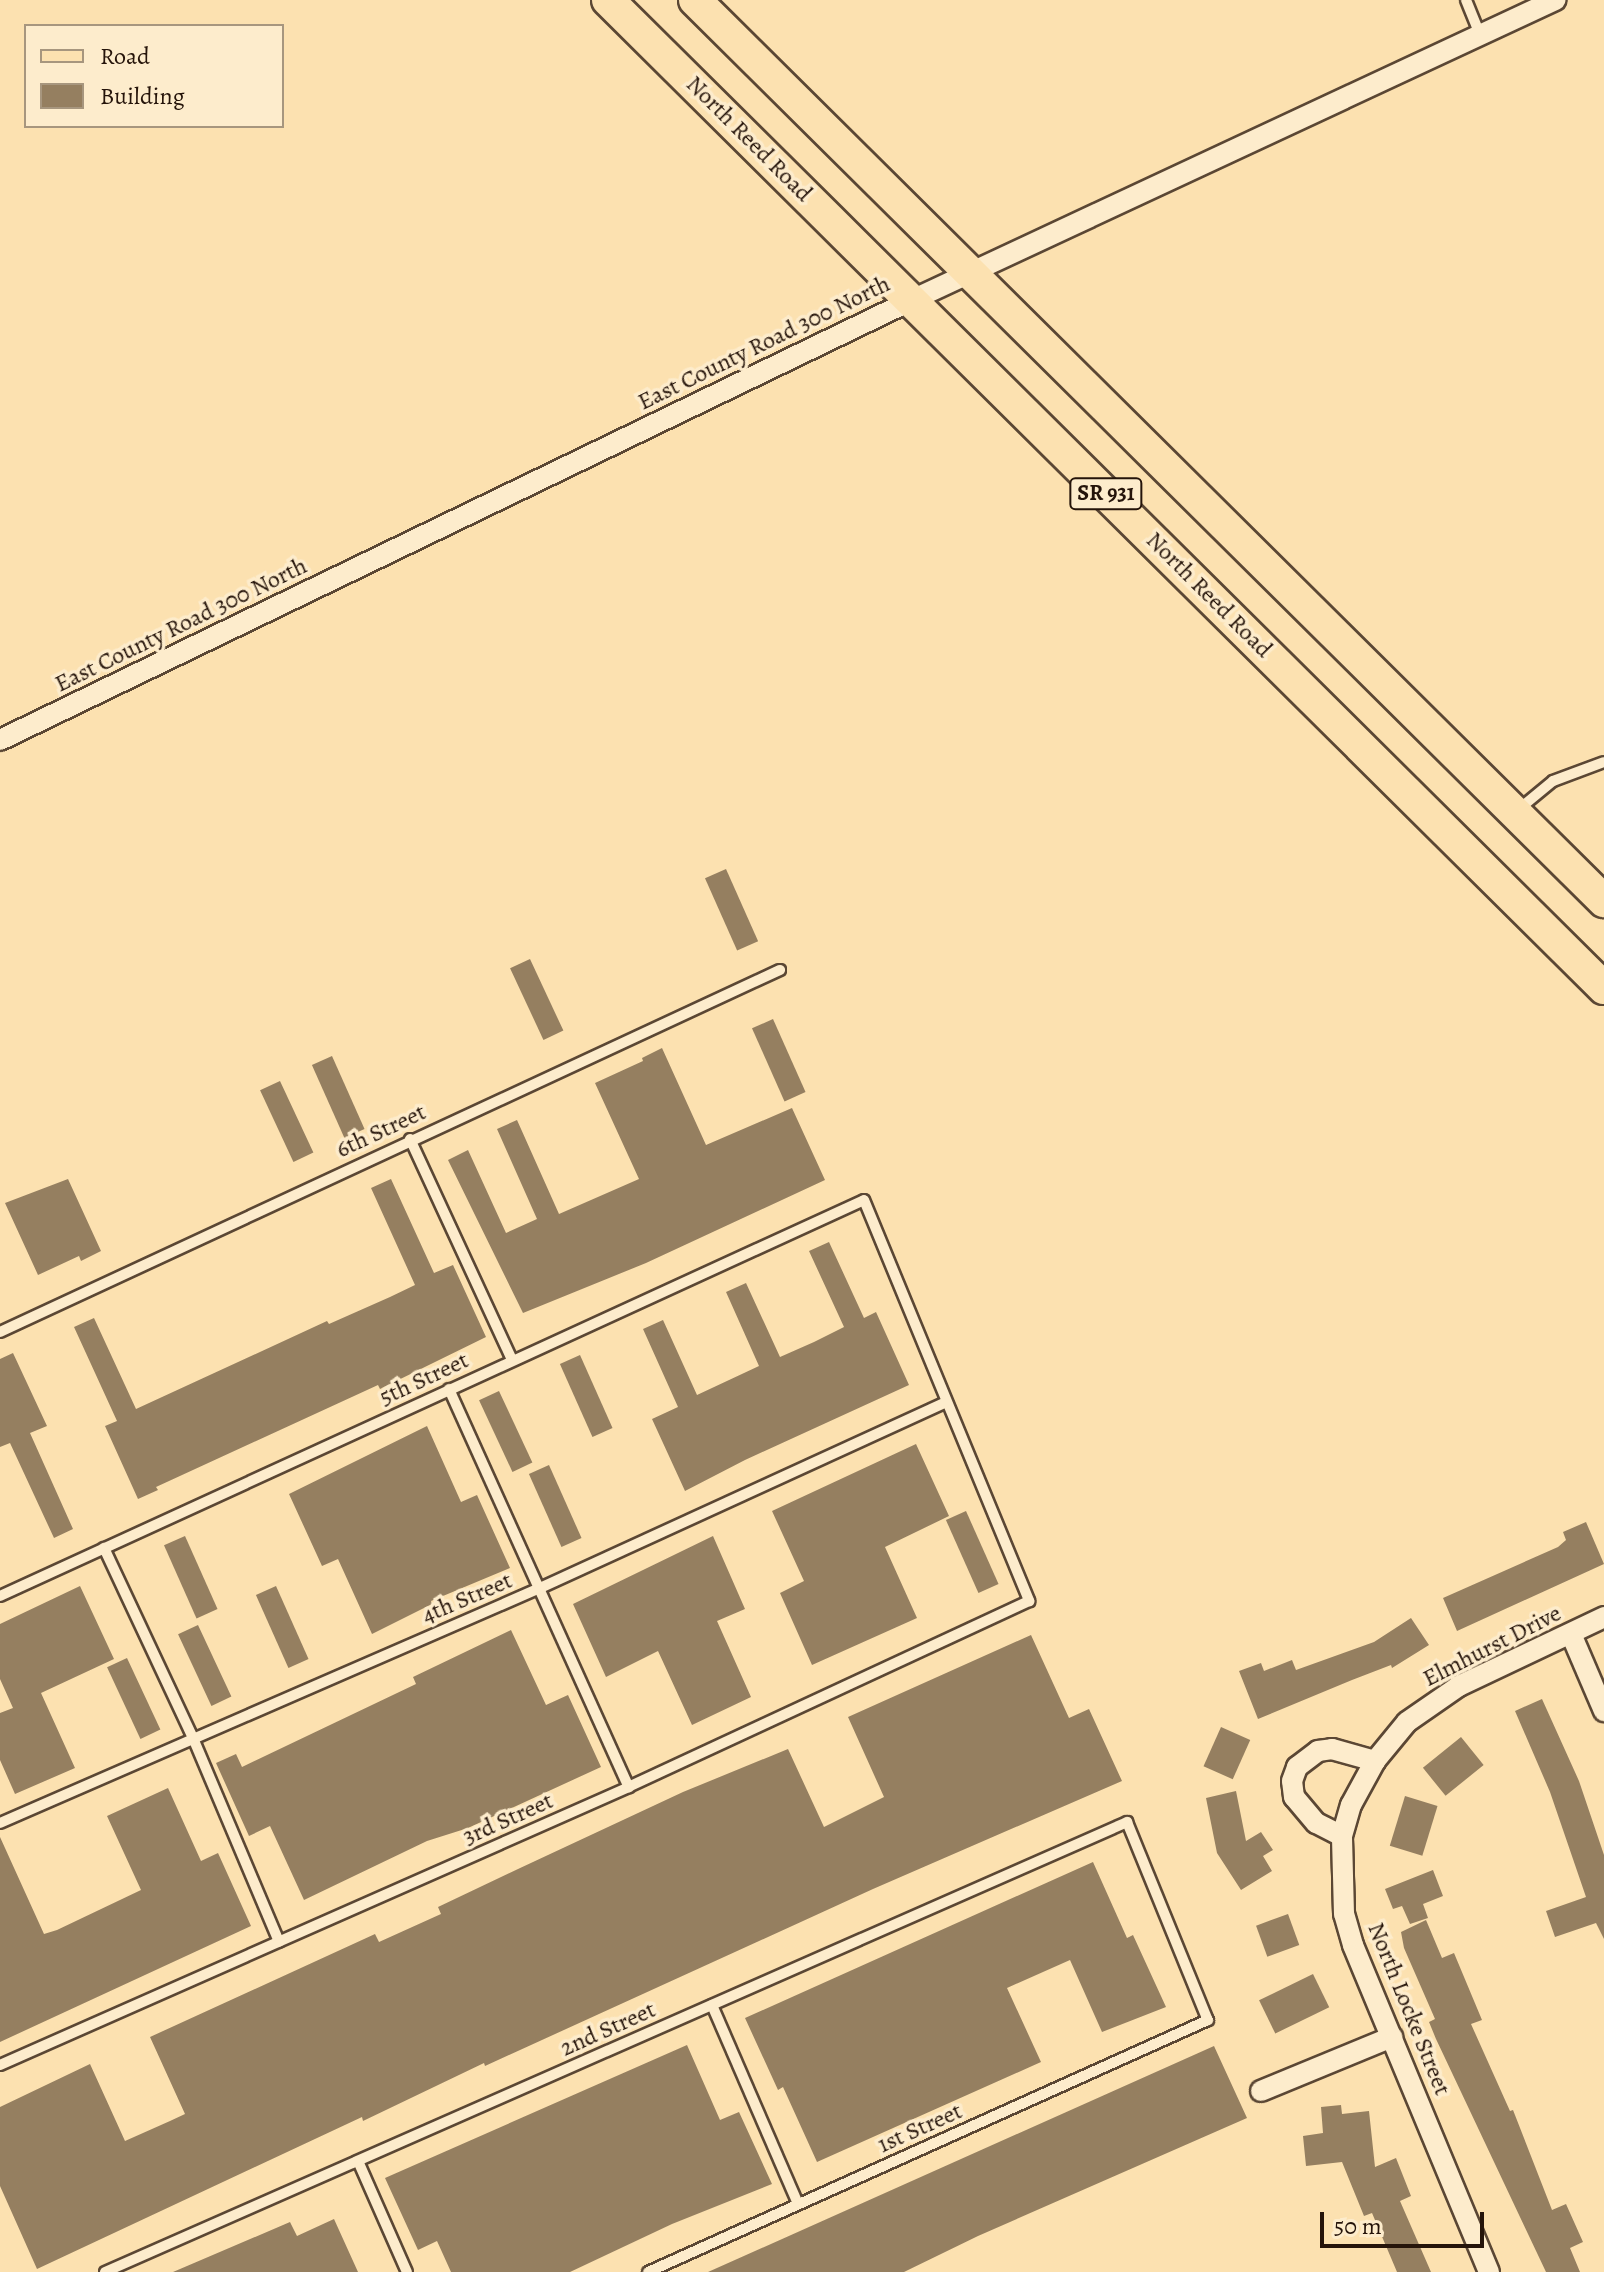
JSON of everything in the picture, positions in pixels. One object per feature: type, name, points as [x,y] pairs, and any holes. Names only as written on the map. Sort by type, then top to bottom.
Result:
[{"type":"main road","name":"North Reed Road","points":[[608,0],[1604,988]]},
{"type":"main road","name":"SR 931","points":[[695,0],[1604,901]]},
{"type":"street","name":"East County Road 300 North","points":[[0,740],[912,300],[1555,0]]},
{"type":"street","name":"Elmhurst Drive","points":[[1375,1761],[1407,1722],[1459,1686],[1604,1617]]},
{"type":"street","points":[[1571,1634],[1604,1711]]},
{"type":"street","points":[[1342,1836],[1316,1823],[1294,1797],[1292,1781],[1297,1767],[1318,1751],[1332,1749],[1375,1761]]},
{"type":"street","name":"North Locke Street","points":[[1375,1761],[1351,1805],[1342,1836],[1344,1914],[1353,1945],[1489,2272]]},
{"type":"street","points":[[1261,2091],[1392,2037]]},
{"type":"lane","points":[[1466,0],[1480,34]]},
{"type":"lane","points":[[1514,812],[1553,781],[1604,762]]},
{"type":"lane","name":"6th Street","points":[[0,1332],[410,1139],[780,970]]},
{"type":"lane","points":[[410,1139],[512,1360]]},
{"type":"lane","name":"5th Street","points":[[0,1596],[864,1200],[947,1402]]},
{"type":"lane","points":[[449,1389],[629,1787]]},
{"type":"lane","name":"4th Street","points":[[0,1823],[540,1588],[947,1402]]},
{"type":"lane","name":"3rd Street","points":[[0,2065],[629,1787],[1029,1601],[947,1402]]},
{"type":"lane","points":[[104,1548],[193,1738],[279,1942]]},
{"type":"lane","name":"2nd Street","points":[[105,2272],[1127,1822],[1208,2020]]},
{"type":"lane","points":[[712,2005],[798,2204]]},
{"type":"lane","name":"1st Street","points":[[648,2272],[1208,2020]]},
{"type":"lane","points":[[358,2161],[407,2272]]},
{"type":"building","points":[[726,869],[758,941],[737,951],[705,878]]},
{"type":"building","points":[[530,959],[563,1031],[543,1040],[510,968]]},
{"type":"building","points":[[773,1019],[806,1092],[785,1101],[752,1028]]},
{"type":"building","points":[[662,1048],[706,1145],[792,1108],[825,1180],[646,1263],[523,1313],[448,1160],[468,1150],[506,1233],[537,1219],[497,1129],[517,1120],[559,1214],[639,1179],[595,1083],[643,1061],[642,1058]]},
{"type":"building","points":[[332,1056],[365,1129],[344,1138],[312,1065]]},
{"type":"building","points":[[280,1081],[313,1153],[293,1162],[260,1090]]},
{"type":"building","points":[[68,1179],[101,1251],[81,1261],[79,1256],[38,1275],[5,1203]]},
{"type":"building","points":[[391,1179],[434,1273],[453,1265],[486,1337],[380,1389],[378,1385],[156,1487],[158,1490],[138,1499],[105,1426],[117,1421],[74,1327],[94,1318],[136,1409],[327,1321],[329,1324],[390,1297],[415,1285],[371,1188]]},
{"type":"building","points":[[829,1242],[864,1318],[876,1312],[909,1385],[685,1491],[652,1419],[678,1407],[643,1329],[663,1320],[697,1395],[759,1366],[726,1292],[746,1283],[780,1357],[814,1342],[844,1327],[809,1251]]},
{"type":"building","points":[[13,1353],[47,1426],[30,1433],[73,1529],[54,1538],[10,1443],[0,1447],[0,1359]]},
{"type":"building","points":[[580,1355],[613,1428],[592,1437],[560,1364]]},
{"type":"building","points":[[499,1391],[532,1463],[512,1472],[479,1400]]},
{"type":"building","points":[[427,1426],[461,1502],[477,1495],[510,1568],[431,1601],[432,1604],[372,1634],[338,1559],[322,1566],[289,1494]]},
{"type":"building","points":[[916,1444],[949,1516],[885,1547],[917,1618],[812,1665],[780,1593],[804,1581],[772,1511]]},
{"type":"building","points":[[549,1465],[582,1538],[561,1547],[529,1474]]},
{"type":"building","points":[[966,1511],[999,1584],[978,1593],[946,1520]]},
{"type":"building","points":[[1586,1522],[1604,1564],[1457,1631],[1443,1598],[1558,1547],[1566,1540],[1563,1532]]},
{"type":"building","points":[[185,1536],[218,1609],[197,1618],[164,1545]]},
{"type":"building","points":[[713,1536],[745,1609],[717,1621],[751,1697],[692,1725],[658,1651],[606,1677],[573,1604]]},
{"type":"building","points":[[80,1586],[114,1659],[41,1693],[75,1768],[15,1794],[0,1760],[0,1713],[13,1708],[0,1679],[0,1624]]},
{"type":"building","points":[[276,1586],[309,1659],[288,1668],[256,1595]]},
{"type":"building","points":[[1411,1618],[1429,1645],[1392,1668],[1391,1665],[1258,1719],[1239,1671],[1261,1663],[1264,1671],[1292,1660],[1296,1670],[1374,1642]]},
{"type":"building","points":[[198,1625],[231,1697],[211,1706],[178,1634]]},
{"type":"building","points":[[511,1630],[546,1705],[568,1695],[601,1767],[468,1828],[427,1841],[304,1900],[270,1826],[249,1836],[216,1763],[236,1754],[242,1767],[416,1684],[413,1677]]},
{"type":"building","points":[[1031,1635],[1069,1718],[1089,1709],[1122,1781],[873,1889],[485,2066],[484,2063],[363,2121],[362,2117],[37,2269],[0,2186],[0,2107],[90,2064],[125,2141],[170,2121],[185,2114],[150,2037],[375,1934],[379,1942],[441,1914],[438,1907],[518,1869],[683,1792],[788,1749],[824,1827],[884,1797],[848,1717]]},
{"type":"building","points":[[127,1658],[160,1730],[140,1739],[107,1667]]},
{"type":"building","points":[[1542,1699],[1579,1781],[1604,1855],[1604,1939],[1596,1923],[1555,1937],[1546,1911],[1586,1897],[1550,1792],[1515,1711]]},
{"type":"building","points":[[1221,1727],[1250,1740],[1233,1779],[1204,1766]]},
{"type":"building","points":[[1461,1737],[1484,1765],[1446,1796],[1423,1768]]},
{"type":"building","points":[[168,1788],[201,1861],[218,1853],[251,1926],[0,2042],[0,1837],[44,1934],[141,1890],[107,1816]]},
{"type":"building","points":[[1236,1791],[1246,1841],[1261,1832],[1273,1850],[1263,1856],[1272,1871],[1241,1890],[1217,1853],[1206,1798]]},
{"type":"building","points":[[1405,1796],[1438,1806],[1422,1856],[1390,1846]]},
{"type":"building","points":[[1093,1862],[1127,1938],[1133,1935],[1166,2007],[1102,2032],[1070,1960],[1007,1988],[1041,2062],[817,2162],[783,2087],[778,2090],[745,2018]]},
{"type":"building","points":[[1433,1870],[1443,1896],[1423,1904],[1428,1918],[1410,1924],[1402,1906],[1393,1909],[1385,1889]]},
{"type":"building","points":[[1288,1914],[1299,1945],[1267,1957],[1256,1926]]},
{"type":"building","points":[[1426,1920],[1442,1958],[1454,1953],[1482,2020],[1471,2024],[1510,2111],[1513,2110],[1552,2210],[1566,2204],[1583,2242],[1570,2248],[1580,2272],[1546,2272],[1436,2039],[1429,2022],[1435,2019],[1404,1948],[1401,1932]]},
{"type":"building","points":[[1313,1974],[1329,2007],[1275,2034],[1259,2000]]},
{"type":"building","points":[[687,2045],[720,2120],[739,2112],[772,2184],[672,2224],[570,2272],[451,2272],[437,2241],[418,2250],[385,2178]]},
{"type":"building","points":[[1214,2046],[1247,2118],[978,2236],[904,2272],[708,2272]]},
{"type":"building","points":[[1341,2105],[1342,2114],[1369,2111],[1375,2167],[1396,2158],[1411,2196],[1400,2201],[1431,2272],[1397,2272],[1372,2213],[1364,2216],[1342,2162],[1306,2166],[1303,2136],[1323,2133],[1321,2107]]},
{"type":"building","points":[[334,2219],[358,2272],[173,2272],[290,2222],[297,2236]]}]
